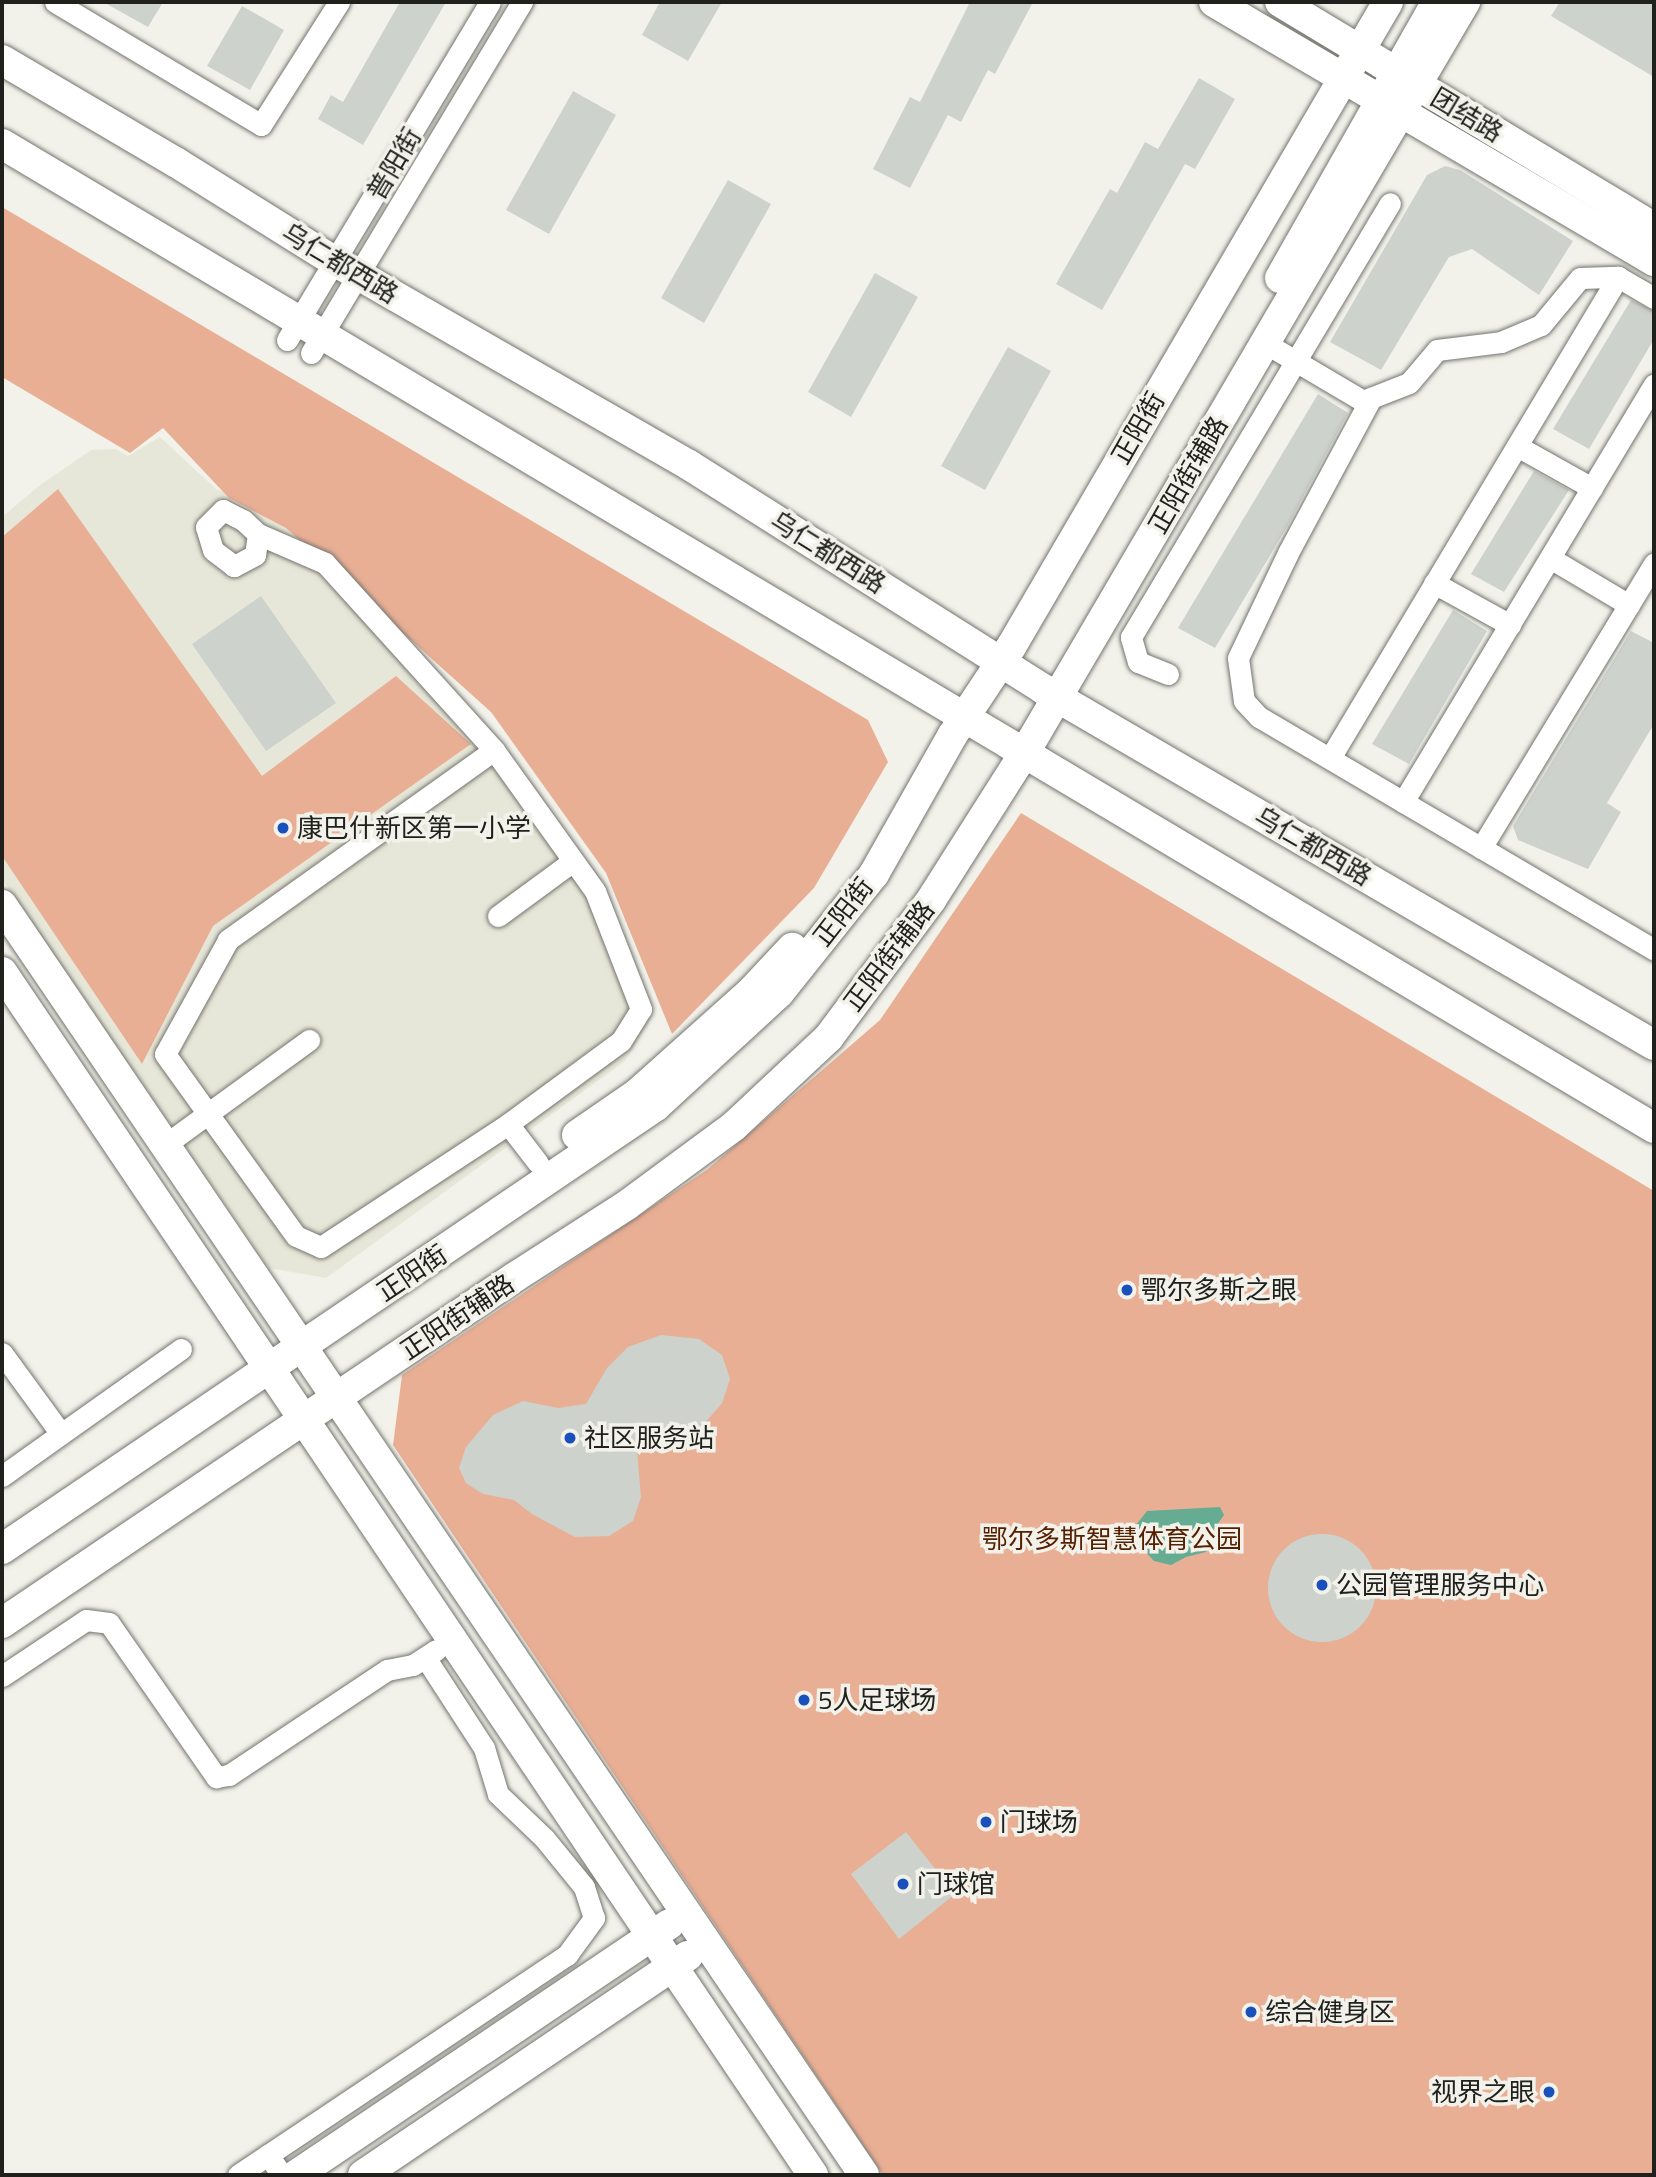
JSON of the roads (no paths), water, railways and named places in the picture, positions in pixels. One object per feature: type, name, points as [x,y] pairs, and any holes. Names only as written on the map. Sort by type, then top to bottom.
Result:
[{"type":"main road","points":[[1214,2],[1654,261]]},
{"type":"main road","name":"团结路","points":[[1280,2],[1654,228]]},
{"type":"main road","points":[[1354,45],[1371,2]]},
{"type":"main road","name":"正阳街","points":[[2,1549],[264,1361],[656,1106],[779,993],[874,874],[957,713],[1336,74],[1354,45],[1388,2]]},
{"type":"main road","points":[[1406,79],[1437,2]]},
{"type":"main road","name":"正阳街辅路","points":[[1050,693],[1265,342],[1406,79],[1465,2]]},
{"type":"main road","name":"乌仁都西路","points":[[2,60],[177,163],[334,261],[689,465],[1050,693],[1654,1045]]},
{"type":"main road","points":[[2,1602],[334,1391],[716,1119],[797,1044],[854,980],[1050,693],[1392,107]]},
{"type":"main road","points":[[2,144],[304,338],[1016,746],[1654,1128]]},
{"type":"main road","points":[[299,1340],[538,1163],[638,1093],[750,993],[800,939],[845,881],[957,713]]},
{"type":"main road","points":[[2,905],[864,2175]]},
{"type":"main road","points":[[2,972],[813,2175]]},
{"type":"main road","points":[[2,1531],[264,1361]]},
{"type":"main road","points":[[2,1623],[299,1412]]},
{"type":"main road","points":[[296,2175],[687,1913]]},
{"type":"main road","points":[[363,2175],[708,1943]]},
{"type":"street","points":[[55,2],[261,125],[339,2]]},
{"type":"street","name":"普阳街","points":[[304,338],[334,261],[490,2]]},
{"type":"street","name":"普阳街","points":[[304,338],[360,276],[522,2]]},
{"type":"street","points":[[1168,674],[1138,662],[1131,637],[1390,203]]},
{"type":"street","points":[[1265,342],[1363,401],[1409,383],[1437,350],[1501,342],[1541,325],[1580,278],[1618,277],[1654,298]]},
{"type":"street","points":[[1330,758],[1618,277]]},
{"type":"street","points":[[1403,802],[1654,385]]},
{"type":"street","points":[[1371,398],[1289,553],[1238,658],[1244,701],[1259,717],[1654,950]]},
{"type":"street","points":[[1517,446],[1592,488]]},
{"type":"street","points":[[258,534],[325,562],[494,750],[595,891],[641,1009],[621,1041],[508,1124],[321,1248],[296,1236],[164,1054],[228,940],[494,750]]},
{"type":"street","points":[[1550,558],[1629,605]]},
{"type":"street","points":[[1481,848],[1654,564]]},
{"type":"street","points":[[1434,583],[1510,625]]},
{"type":"street","points":[[498,916],[573,861]]},
{"type":"street","points":[[166,1144],[309,1040]]},
{"type":"street","points":[[508,1124],[538,1163]]},
{"type":"street","points":[[2,1476],[181,1349]]},
{"type":"street","points":[[2,1353],[61,1433]]},
{"type":"street","points":[[2,1676],[86,1620],[109,1623],[216,1777],[229,1775],[387,1670],[412,1665],[453,1640]]},
{"type":"street","points":[[238,2175],[567,1955],[594,1918],[584,1887],[544,1838],[498,1794],[484,1748],[425,1657]]},
{"type":"street","points":[[268,2155],[282,2175]]},
{"type":"place","name":"康巴什新区第一小学","points":[[283,828]]},
{"type":"place","name":"鄂尔多斯之眼","points":[[1127,1290]]},
{"type":"place","name":"社区服务站","points":[[570,1438]]},
{"type":"place","name":"公园管理服务中心","points":[[1322,1585]]},
{"type":"place","name":"5人足球场","points":[[804,1700]]},
{"type":"place","name":"门球场","points":[[986,1822]]},
{"type":"place","name":"门球馆","points":[[903,1884]]},
{"type":"place","name":"综合健身区","points":[[1251,2012]]},
{"type":"place","name":"视界之眼","points":[[1549,2092]]},
{"type":"park label","name":"鄂尔多斯智慧体育公园","points":[[1112,1539]]}]
